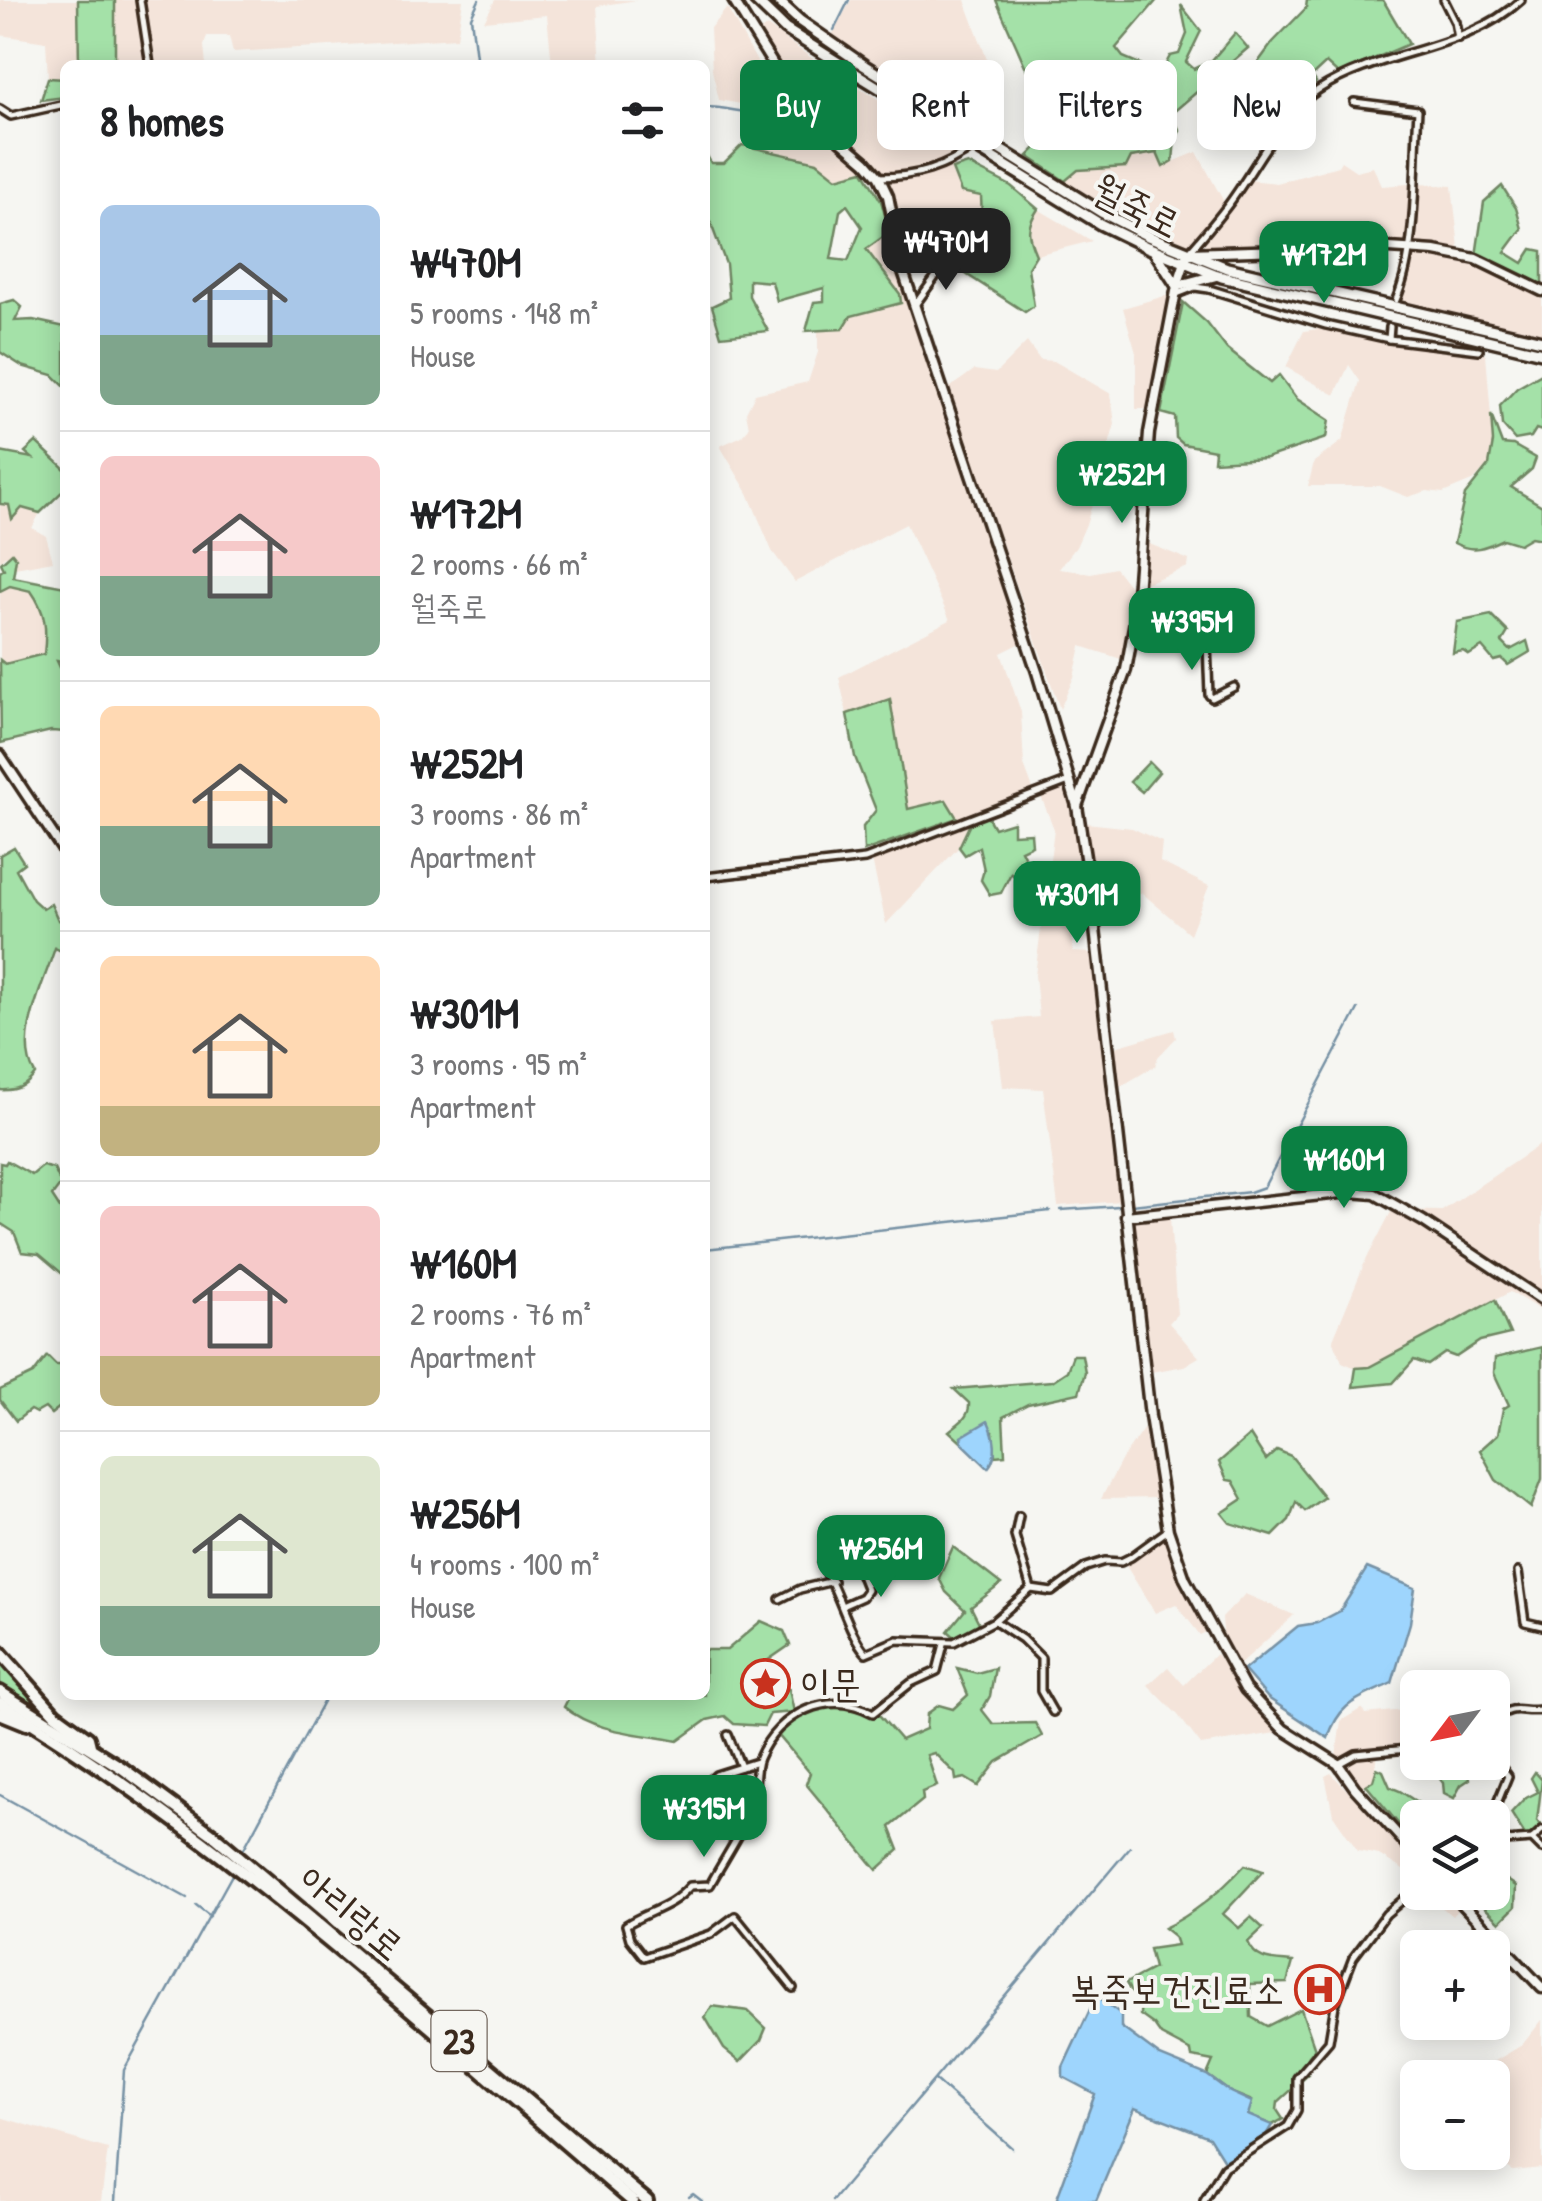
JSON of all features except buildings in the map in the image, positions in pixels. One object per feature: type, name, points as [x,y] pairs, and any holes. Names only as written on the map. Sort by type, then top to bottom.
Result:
[{"type":"highway","points":[[0,1652],[55,1714],[88,1738],[90,1747]]},
{"type":"highway","name":"아리랑로","points":[[0,1692],[90,1747],[210,1839],[647,2201]]},
{"type":"highway","name":"아리랑로","points":[[0,1703],[210,1839]]},
{"type":"highway","points":[[0,1714],[25,1724],[33,1723]]},
{"type":"highway","name":"아리랑로","points":[[268,1887],[632,2201]]},
{"type":"main road","name":"월죽로","points":[[755,0],[785,29],[877,86]]},
{"type":"main road","name":"월죽로","points":[[777,0],[864,66],[1102,212],[1218,275],[1542,353]]},
{"type":"main road","name":"월죽로","points":[[980,150],[1100,224],[1153,249],[1542,341]]},
{"type":"main road","points":[[1153,249],[1177,290],[1218,275]]},
{"type":"street","points":[[140,0],[149,60]]},
{"type":"street","points":[[733,0],[797,103],[880,176],[888,196],[898,254],[1038,672],[1070,781],[1092,902],[1152,1432],[1168,1530],[1193,1599],[1245,1690],[1283,1729],[1338,1764],[1400,1837]]},
{"type":"street","points":[[1444,0],[1458,38]]},
{"type":"street","points":[[1077,806],[1126,670],[1136,612],[1149,432],[1186,258],[1294,112],[1316,92],[1396,55],[1458,38],[1508,12],[1521,0]]},
{"type":"street","points":[[1354,102],[1418,110],[1408,250],[1396,300]]},
{"type":"street","points":[[0,109],[11,116],[60,105]]},
{"type":"street","points":[[880,176],[899,177],[936,169],[971,150]]},
{"type":"street","points":[[1186,258],[1374,247],[1408,250],[1476,259],[1542,291]]},
{"type":"street","points":[[916,304],[948,261]]},
{"type":"street","points":[[1177,290],[1195,286],[1326,325],[1389,339],[1480,350]]},
{"type":"street","points":[[1389,339],[1390,327]]},
{"type":"street","points":[[1136,612],[1206,643],[1212,698],[1234,687]]},
{"type":"street","points":[[0,754],[60,845]]},
{"type":"street","points":[[710,877],[865,858],[1070,781]]},
{"type":"street","points":[[1126,1216],[1350,1192],[1375,1194],[1423,1220],[1542,1300]]},
{"type":"street","points":[[1019,1516],[1016,1544],[1031,1589]]},
{"type":"street","points":[[822,1564],[844,1605],[858,1646],[866,1654],[898,1640],[944,1644],[970,1635],[994,1621],[1031,1589],[1052,1592],[1086,1567],[1105,1561],[1121,1562],[1168,1530]]},
{"type":"street","points":[[844,1605],[862,1597],[867,1590],[861,1574],[867,1557]]},
{"type":"street","points":[[1518,1572],[1524,1622],[1542,1626]]},
{"type":"street","points":[[780,1599],[800,1589],[833,1581]]},
{"type":"street","points":[[994,1621],[1022,1639],[1041,1658],[1041,1691],[1053,1712]]},
{"type":"street","points":[[793,1988],[735,1916],[711,1934],[644,1957],[626,1926],[676,1903],[690,1886],[710,1885],[751,1810],[758,1784],[757,1762],[769,1741],[810,1706],[826,1702],[859,1706],[873,1713],[911,1684],[937,1671],[944,1644]]},
{"type":"street","points":[[1510,1709],[1542,1710]]},
{"type":"street","points":[[728,1735],[740,1767]]},
{"type":"street","points":[[1338,1764],[1356,1754],[1400,1750]]},
{"type":"street","points":[[690,1790],[704,1786],[716,1775],[757,1762]]},
{"type":"street","points":[[1510,1841],[1532,1839],[1542,1830]]},
{"type":"street","points":[[1532,1839],[1542,1849]]},
{"type":"street","points":[[1204,2201],[1224,2166],[1288,2126],[1298,2110],[1296,2078],[1329,2041],[1335,2005],[1353,1958],[1400,1902]]},
{"type":"street","points":[[1468,1910],[1542,1988]]},
{"type":"shaded area","points":[[0,0],[78,0],[79,60],[60,60],[60,79],[48,78],[46,42],[0,35]]},
{"type":"shaded area","points":[[115,0],[463,0],[457,38],[233,52],[229,36],[207,36],[205,60],[115,60]]},
{"type":"shaded area","points":[[495,0],[637,0],[597,6],[601,60],[552,60],[547,15],[484,21]]},
{"type":"shaded area","points":[[851,0],[965,0],[987,60],[877,60],[877,64],[831,37]]},
{"type":"shaded area","points":[[727,8],[756,60],[740,60],[740,104],[719,100],[712,70],[710,28]]},
{"type":"shaded area","points":[[767,26],[814,60],[775,60],[759,32]]},
{"type":"shaded area","points":[[857,87],[877,98],[877,150],[965,150],[952,160],[953,176],[981,196],[983,237],[901,236],[881,173],[857,150]]},
{"type":"shaded area","points":[[764,150],[845,150],[862,165],[863,171],[837,178],[817,162]]},
{"type":"shaded area","points":[[1197,152],[1224,202],[1188,245],[1065,181],[1078,169],[1131,157],[1157,153],[1163,166]]},
{"type":"shaded area","points":[[1341,161],[1356,171],[1373,167],[1382,186],[1409,184],[1406,247],[1296,243],[1203,246],[1249,180],[1277,183],[1338,166]]},
{"type":"shaded area","points":[[1418,184],[1452,186],[1459,248],[1476,253],[1478,266],[1542,298],[1542,335],[1400,302],[1413,246]]},
{"type":"shaded area","points":[[1038,209],[1092,241],[1036,255],[1028,224]]},
{"type":"shaded area","points":[[890,232],[1021,643],[1001,653],[1021,712],[1024,765],[1033,789],[957,818],[945,800],[908,810],[890,700],[847,714],[839,677],[950,620],[906,524],[795,582],[772,551],[748,493],[720,446],[742,436],[749,428],[746,412],[755,394],[808,382],[818,352],[818,331],[832,331],[851,316],[901,303],[866,249]]},
{"type":"shaded area","points":[[1172,294],[1150,409],[1136,409],[1136,353],[1123,308]]},
{"type":"shaded area","points":[[1324,328],[1486,354],[1493,442],[1489,465],[1474,480],[1443,493],[1427,491],[1408,497],[1380,486],[1308,486],[1314,462],[1342,441],[1360,381],[1349,365],[1335,395],[1286,367],[1304,331]]},
{"type":"shaded area","points":[[1027,342],[1040,360],[1054,361],[1111,394],[1115,424],[1087,522],[1076,547],[1059,569],[1091,573],[1115,568],[1133,591],[1121,659],[1081,646],[1074,677],[1060,709],[948,389],[974,370],[996,373]]},
{"type":"shaded area","points":[[0,504],[40,513],[32,528],[46,536],[53,561],[15,568],[16,558],[5,556],[0,562]]},
{"type":"shaded area","points":[[1142,541],[1189,560],[1188,567],[1143,584]]},
{"type":"shaded area","points":[[10,586],[31,591],[42,605],[47,628],[44,654],[4,664],[0,660],[0,591]]},
{"type":"shaded area","points":[[1066,788],[1083,879],[1068,881],[1073,952],[1091,953],[1105,1050],[1174,1030],[1176,1038],[1155,1066],[1108,1094],[1121,1201],[1058,1206],[1043,1089],[1003,1087],[995,1021],[1039,1017],[1035,975],[1054,829],[1040,794]]},
{"type":"shaded area","points":[[1086,823],[1132,828],[1162,842],[1160,862],[1209,886],[1190,934],[1142,893],[1102,917]]},
{"type":"shaded area","points":[[970,824],[959,847],[886,924],[872,860]]},
{"type":"shaded area","points":[[1542,1143],[1542,1311],[1510,1292],[1369,1368],[1342,1362],[1333,1339],[1392,1210],[1442,1211]]},
{"type":"shaded area","points":[[1170,1218],[1177,1314],[1169,1323],[1199,1357],[1184,1366],[1151,1372],[1132,1220]]},
{"type":"shaded area","points":[[1144,1428],[1156,1498],[1101,1499],[1122,1459]]},
{"type":"shaded area","points":[[1165,1537],[1186,1595],[1208,1631],[1200,1635],[1176,1604],[1155,1613],[1125,1564]]},
{"type":"shaded area","points":[[1245,1594],[1294,1615],[1238,1666],[1224,1644],[1222,1618]]},
{"type":"shaded area","points":[[1216,1654],[1276,1733],[1201,1745],[1148,1685],[1168,1667],[1184,1685]]},
{"type":"shaded area","points":[[1362,1708],[1365,1714],[1400,1710],[1400,1747],[1355,1752],[1346,1762],[1357,1756],[1378,1755],[1373,1781],[1360,1789],[1336,1756],[1341,1721]]},
{"type":"shaded area","points":[[1331,1773],[1400,1847],[1400,1868],[1379,1855],[1358,1851],[1333,1815],[1325,1776]]},
{"type":"shaded area","points":[[1542,2020],[1542,2168],[1513,2171],[1510,2060],[1497,2060],[1522,2045]]},
{"type":"shaded area","points":[[0,2117],[108,2149],[101,2201],[0,2201]]},
{"type":"green space","points":[[78,0],[115,0],[115,60],[79,60]]},
{"type":"green space","points":[[996,0],[1157,0],[1116,48],[1130,60],[1024,60],[1024,63]]},
{"type":"green space","points":[[1307,0],[1383,0],[1409,44],[1338,74],[1326,63],[1316,72],[1316,60],[1260,60],[1306,8]]},
{"type":"green space","points":[[1181,5],[1201,31],[1186,62],[1197,68],[1197,92],[1177,109],[1177,60],[1168,60],[1179,54],[1187,34]]},
{"type":"green space","points":[[1235,33],[1248,48],[1234,60],[1212,60]]},
{"type":"green space","points":[[48,78],[60,79],[60,98],[41,100]]},
{"type":"green space","points":[[740,147],[817,162],[837,178],[863,171],[881,201],[890,232],[866,249],[900,294],[901,303],[851,316],[843,329],[806,331],[814,302],[824,301],[824,288],[777,301],[772,282],[749,280],[749,296],[768,331],[721,336],[712,306],[729,298],[726,264],[710,221],[710,161],[724,163]],"holes":[[[847,205],[862,227],[848,261],[831,259],[840,211]]]},
{"type":"green space","points":[[1034,150],[1174,150],[1173,161],[1163,167],[1157,153],[1131,157],[1126,167],[1078,170],[1065,181],[1028,156]]},
{"type":"green space","points":[[968,164],[1011,186],[1038,209],[1029,231],[1036,255],[1028,268],[1034,306],[1025,312],[952,265],[968,249],[968,237],[983,237],[981,196],[961,192],[952,169]]},
{"type":"green space","points":[[1502,186],[1516,208],[1522,229],[1505,252],[1523,263],[1532,249],[1542,251],[1542,288],[1476,256],[1484,202]]},
{"type":"green space","points":[[14,300],[22,307],[15,321],[60,326],[60,382],[53,375],[22,366],[0,352],[0,304]]},
{"type":"green space","points":[[1183,302],[1207,323],[1227,349],[1270,383],[1279,375],[1297,399],[1329,420],[1326,438],[1266,458],[1214,461],[1215,450],[1183,444],[1176,438],[1175,417],[1161,413]]},
{"type":"green space","points":[[1542,374],[1542,431],[1536,429],[1531,437],[1515,440],[1502,425],[1500,406],[1517,388]]},
{"type":"green space","points":[[1491,415],[1502,444],[1513,445],[1536,458],[1532,469],[1511,487],[1542,506],[1542,539],[1531,537],[1519,544],[1503,539],[1473,549],[1454,543],[1465,495],[1489,465],[1493,442]]},
{"type":"green space","points":[[36,442],[60,464],[60,494],[40,513],[22,508],[12,519],[9,505],[0,504],[0,452],[32,458],[25,452]]},
{"type":"green space","points":[[12,553],[16,558],[13,577],[60,586],[60,732],[1,743],[0,660],[5,664],[44,654],[45,629],[31,591],[10,586],[0,591],[0,572],[4,569],[1,563]]},
{"type":"green space","points":[[1491,615],[1508,632],[1502,642],[1510,650],[1527,641],[1530,652],[1508,665],[1502,659],[1494,661],[1482,647],[1469,655],[1463,651],[1453,653],[1457,622]]},
{"type":"green space","points":[[890,699],[908,809],[946,800],[957,818],[864,851],[863,827],[876,810],[855,757],[847,714]]},
{"type":"green space","points":[[1149,762],[1159,772],[1142,792],[1130,782]]},
{"type":"green space","points":[[987,816],[994,828],[1013,822],[1013,834],[1031,833],[1032,845],[1021,850],[1038,884],[1024,886],[1011,873],[1001,893],[990,895],[981,880],[984,870],[979,847],[965,855],[959,847],[970,824]]},
{"type":"green space","points":[[14,847],[24,863],[16,869],[33,900],[43,909],[51,904],[60,920],[60,950],[55,948],[29,1028],[29,1060],[35,1074],[11,1090],[0,1090],[0,855]]},
{"type":"green space","points":[[7,1161],[32,1175],[43,1166],[54,1169],[60,1182],[52,1196],[60,1208],[60,1272],[39,1254],[22,1252],[14,1232],[0,1223],[0,1163]]},
{"type":"green space","points":[[1495,1300],[1510,1334],[1480,1341],[1456,1357],[1445,1353],[1428,1365],[1414,1360],[1393,1383],[1353,1387],[1356,1368],[1369,1367]]},
{"type":"green space","points":[[1542,1347],[1542,1479],[1531,1508],[1496,1480],[1480,1450],[1498,1434],[1503,1409],[1509,1405],[1494,1373],[1495,1358]]},
{"type":"green space","points":[[1073,1355],[1082,1355],[1085,1372],[1079,1393],[1028,1404],[1003,1417],[1005,1455],[995,1456],[993,1432],[962,1437],[962,1443],[949,1431],[964,1419],[969,1408],[969,1403],[954,1389],[1052,1381],[1067,1371]]},
{"type":"green space","points":[[47,1356],[60,1365],[60,1407],[51,1414],[45,1408],[36,1413],[30,1410],[16,1421],[0,1400],[0,1390],[33,1374]]},
{"type":"green space","points":[[1250,1435],[1266,1460],[1277,1450],[1291,1456],[1324,1497],[1305,1511],[1296,1502],[1289,1520],[1273,1536],[1230,1523],[1222,1513],[1243,1499],[1233,1481],[1227,1480],[1219,1462]]},
{"type":"green space","points":[[953,1547],[1001,1584],[971,1607],[980,1625],[957,1639],[948,1631],[965,1610],[946,1592],[939,1578]]},
{"type":"green space","points":[[761,1621],[784,1631],[790,1645],[767,1661],[765,1690],[789,1689],[794,1712],[770,1714],[764,1726],[734,1724],[725,1716],[707,1720],[678,1741],[604,1727],[564,1707],[568,1700],[710,1700],[710,1650],[727,1650]]},
{"type":"green space","points":[[0,1660],[41,1708],[0,1684]]},
{"type":"green space","points":[[957,1668],[977,1673],[995,1668],[990,1696],[982,1710],[993,1724],[1035,1723],[1042,1736],[997,1762],[978,1786],[965,1778],[956,1780],[955,1773],[934,1753],[927,1755],[937,1786],[922,1792],[923,1800],[890,1827],[899,1850],[877,1870],[806,1784],[810,1773],[778,1735],[795,1719],[827,1704],[880,1716],[901,1740],[926,1729],[927,1714],[939,1705],[953,1709],[968,1695]]},
{"type":"green space","points":[[1377,1768],[1383,1771],[1390,1787],[1414,1800],[1400,1800],[1400,1826],[1366,1785],[1373,1781]]},
{"type":"green space","points":[[1535,1772],[1542,1780],[1537,1821],[1541,1824],[1531,1836],[1525,1835],[1511,1813],[1524,1799],[1538,1792],[1531,1778]]},
{"type":"green space","points":[[1441,1780],[1468,1780],[1454,1798],[1444,1793]]},
{"type":"green space","points":[[1245,1865],[1263,1871],[1223,1914],[1239,1928],[1251,1917],[1263,1928],[1248,1942],[1256,1953],[1266,1959],[1293,1962],[1287,1983],[1250,1984],[1251,2017],[1267,2026],[1301,2009],[1315,2049],[1309,2056],[1308,2075],[1278,2102],[1277,2110],[1283,2119],[1272,2125],[1247,2115],[1252,2101],[1230,2092],[1207,2075],[1213,2061],[1192,2057],[1191,2051],[1161,2035],[1140,2015],[1141,1998],[1126,1983],[1154,1968],[1149,1949],[1177,1945],[1174,1936],[1164,1928],[1207,1901]]},
{"type":"green space","points":[[1510,1882],[1516,1886],[1515,1907],[1500,1922],[1487,1910],[1510,1910]]},
{"type":"green space","points":[[712,2006],[748,2011],[766,2028],[761,2040],[740,2062],[724,2049],[705,2017]]},
{"type":"water","points":[[988,1421],[995,1445],[988,1468],[962,1443],[961,1437]]},
{"type":"water","points":[[1367,1568],[1415,1588],[1410,1623],[1392,1683],[1345,1709],[1328,1738],[1268,1698],[1244,1670],[1298,1626],[1317,1623],[1340,1611]]},
{"type":"water","points":[[1100,1998],[1121,2014],[1121,2027],[1160,2056],[1207,2075],[1252,2102],[1248,2115],[1272,2125],[1266,2135],[1224,2161],[1209,2137],[1135,2108],[1096,2201],[1056,2201],[1095,2094],[1063,2077],[1063,2067],[1093,2003]]},
{"type":"waterway","points":[[476,60],[471,17],[479,0]]},
{"type":"waterway","points":[[834,30],[849,0]]},
{"type":"waterway","points":[[710,108],[740,111]]},
{"type":"waterway","points":[[1132,1205],[1250,1192],[1264,1187],[1358,1009]]},
{"type":"waterway","points":[[1061,1210],[1119,1206]]},
{"type":"waterway","points":[[710,1248],[1050,1211]]},
{"type":"waterway","points":[[242,1852],[324,1700]]},
{"type":"waterway","points":[[0,1795],[187,1898]]},
{"type":"waterway","points":[[832,2201],[1130,1847]]},
{"type":"waterway","points":[[115,2201],[124,2070],[233,1873]]},
{"type":"waterway","points":[[196,1905],[210,1916]]},
{"type":"waterway","points":[[935,2080],[1012,2148]]},
{"type":"waterway","points":[[689,2197],[693,2194],[702,2201]]},
{"type":"place","name":"이문","points":[[765,1683]]},
{"type":"place","name":"복죽보건진료소","points":[[1319,1989]]}]
